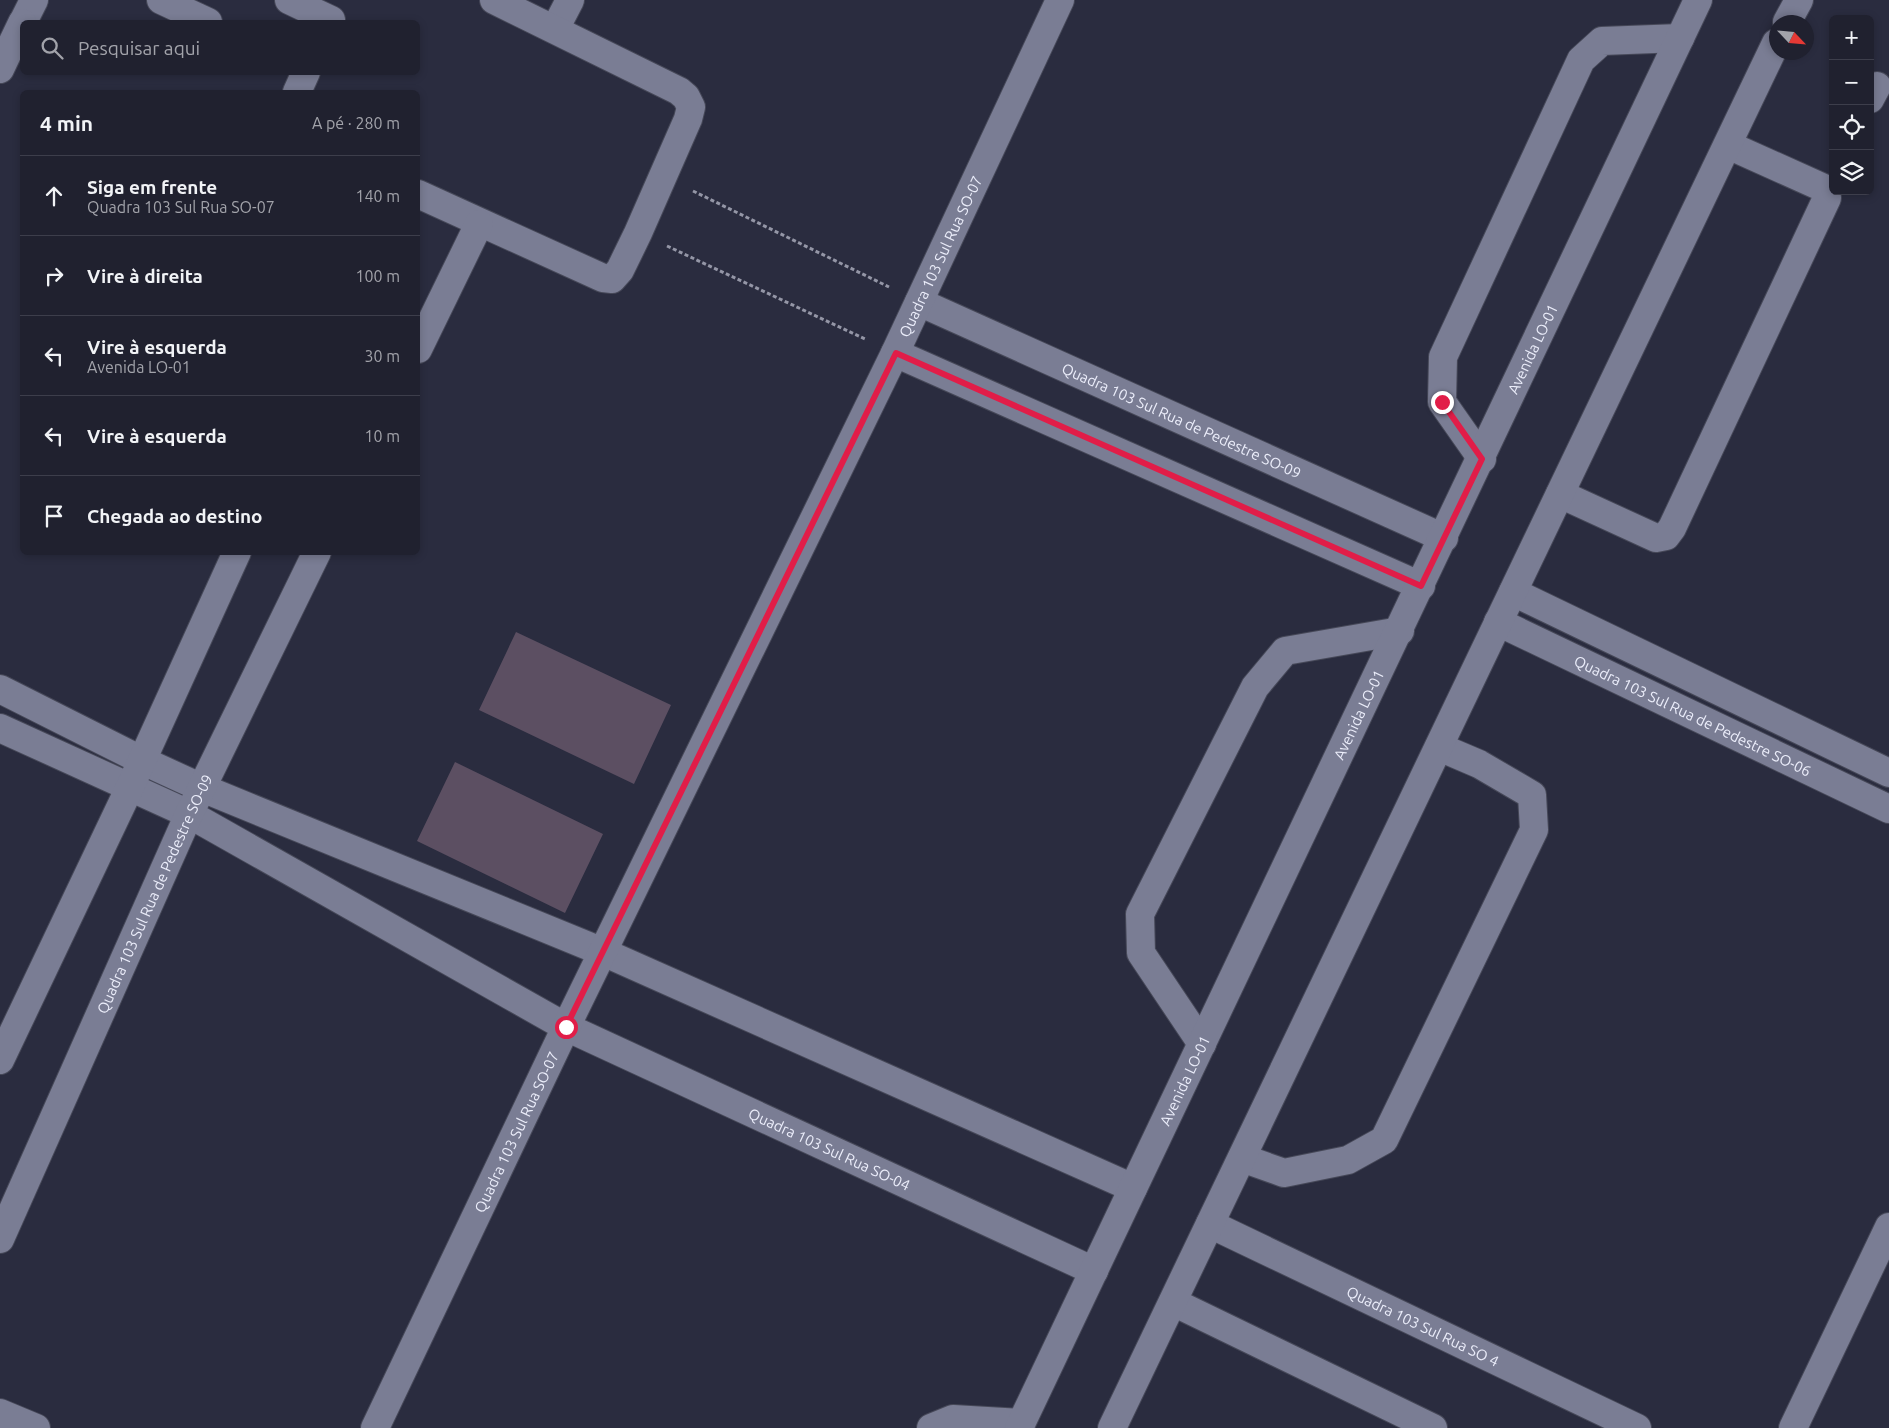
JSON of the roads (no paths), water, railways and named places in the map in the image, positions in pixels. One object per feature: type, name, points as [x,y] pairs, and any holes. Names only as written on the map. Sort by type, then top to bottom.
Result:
[{"type":"street","points":[[24,20],[34,0]]},
{"type":"street","points":[[161,0],[204,20]]},
{"type":"street","points":[[289,0],[334,14]]},
{"type":"street","points":[[420,195],[479,224],[608,279],[612,279],[620,270],[638,233],[688,119],[691,107],[686,97],[494,0]]},
{"type":"street","points":[[554,29],[570,0]]},
{"type":"street","name":"Quadra 103 Sul Rua SO-07","points":[[375,1428],[602,952],[896,353],[1060,0]]},
{"type":"street","name":"Avenida LO-01","points":[[1020,1425],[1482,459],[1698,0]]},
{"type":"street","points":[[1790,15],[1799,0]]},
{"type":"street","points":[[0,69],[20,29]]},
{"type":"street","points":[[1482,459],[1442,402],[1442,357],[1576,69],[1581,60],[1602,41],[1680,38]]},
{"type":"street","points":[[1112,1428],[1769,57]]},
{"type":"street","points":[[298,90],[305,75]]},
{"type":"street","points":[[1560,494],[1656,538],[1666,536],[1672,528],[1827,198],[1829,182],[1728,145]]},
{"type":"street","points":[[420,346],[479,224]]},
{"type":"street","name":"Quadra 103 Sul Rua de Pedestre SO-09","points":[[919,302],[1444,538]]},
{"type":"street","points":[[896,353],[1421,586]]},
{"type":"street","points":[[0,1060],[130,787],[236,555]]},
{"type":"street","name":"Quadra 103 Sul Rua de Pedestre SO-09","points":[[0,1240],[189,814],[317,555]]},
{"type":"street","points":[[1513,592],[1889,773]]},
{"type":"street","name":"Quadra 103 Sul Rua de Pedestre SO-06","points":[[1498,622],[1889,808]]},
{"type":"street","points":[[1202,1044],[1141,953],[1140,914],[1254,687],[1285,651],[1400,631]]},
{"type":"street","points":[[0,689],[141,760],[202,788],[602,952],[1133,1188]]},
{"type":"street","name":"Quadra 103 Sul Rua SO-04","points":[[0,728],[189,814],[566,1027],[1094,1271]]},
{"type":"street","points":[[1242,1158],[1284,1173],[1348,1160],[1384,1140],[1526,848],[1534,830],[1532,795],[1479,764],[1439,746]]},
{"type":"street","name":"Quadra 103 Sul Rua SO 4","points":[[1210,1224],[1637,1428]]},
{"type":"street","points":[[1793,1428],[1889,1227]]},
{"type":"street","points":[[1173,1302],[1432,1428]]},
{"type":"street","points":[[0,1413],[36,1428]]},
{"type":"street","points":[[931,1428],[953,1420],[1020,1425]]}]
